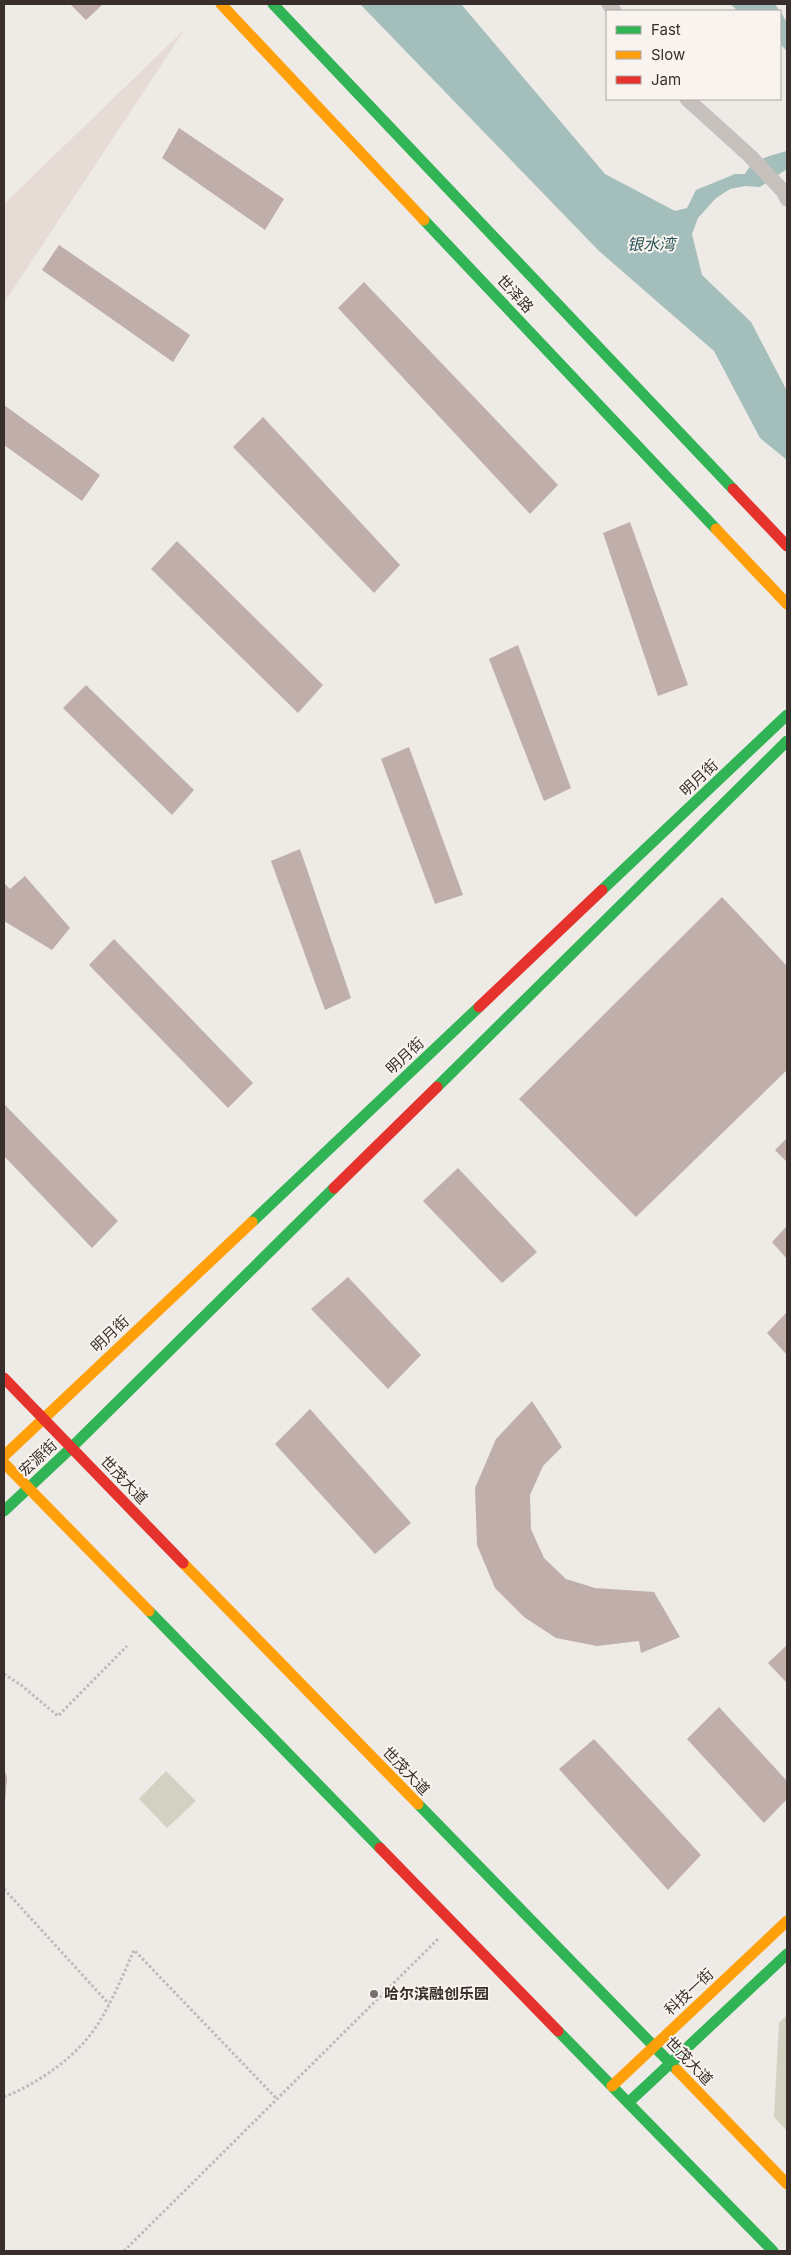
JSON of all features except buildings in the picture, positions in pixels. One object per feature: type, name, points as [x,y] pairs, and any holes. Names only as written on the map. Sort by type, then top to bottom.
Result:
[{"type":"street","name":"世泽路","points":[[221,4],[787,604]]},
{"type":"street","name":"世泽路","points":[[273,4],[787,546]]},
{"type":"street","points":[[688,100],[750,156],[785,195]]},
{"type":"street","name":"明月街","points":[[43,1419],[787,715]]},
{"type":"street","points":[[71,1448],[787,741]]},
{"type":"street","name":"世茂大道","points":[[4,1378],[787,2184]]},
{"type":"street","name":"宏源街","points":[[4,1456],[43,1419]]},
{"type":"street","name":"宏源街","points":[[4,1511],[71,1448]]},
{"type":"street","points":[[4,1463],[773,2251]]},
{"type":"street","name":"科技一街","points":[[612,2086],[787,1921]]},
{"type":"street","points":[[628,2103],[787,1954]]},
{"type":"path","points":[[4,1674],[21,1685],[58,1716],[127,1646]]},
{"type":"path","points":[[4,1890],[109,2004]]},
{"type":"path","points":[[124,2251],[454,1924]]},
{"type":"path","points":[[4,2097],[35,2082],[60,2065],[84,2041],[100,2020],[109,2004],[134,1950],[277,2099]]},
{"type":"green space","points":[[166,1771],[196,1801],[167,1828],[139,1799]]},
{"type":"green space","points":[[787,2015],[787,2131],[774,2117],[779,2023]]},
{"type":"shaded area","points":[[185,29],[4,303],[4,204]]},
{"type":"water","name":"银水湾","points":[[360,4],[461,4],[605,174],[675,211],[687,208],[696,190],[735,174],[745,174],[758,161],[787,151],[787,169],[760,187],[745,186],[730,189],[716,198],[698,218],[692,234],[702,275],[751,322],[787,391],[787,460],[760,438],[714,351],[599,251]]},
{"type":"water","points":[[730,4],[775,4],[779,10],[737,10]]},
{"type":"water","points":[[781,13],[787,22],[787,51],[781,45]]},
{"type":"traffic: fast","points":[[273,4],[733,489]]},
{"type":"traffic: fast","points":[[424,220],[716,529]]},
{"type":"traffic: fast","points":[[602,890],[787,715]]},
{"type":"traffic: fast","points":[[437,1087],[787,741]]},
{"type":"traffic: fast","points":[[252,1222],[479,1007]]},
{"type":"traffic: fast","points":[[4,1511],[71,1448],[334,1188]]},
{"type":"traffic: fast","points":[[149,1611],[380,1848]]},
{"type":"traffic: fast","points":[[418,1804],[677,2070]]},
{"type":"traffic: fast","points":[[628,2103],[787,1954]]},
{"type":"traffic: fast","points":[[558,2031],[773,2251]]},
{"type":"traffic: slow","points":[[221,4],[424,220]]},
{"type":"traffic: slow","points":[[716,529],[787,604]]},
{"type":"traffic: slow","points":[[4,1456],[252,1222]]},
{"type":"traffic: slow","points":[[4,1463],[149,1611]]},
{"type":"traffic: slow","points":[[183,1563],[418,1804]]},
{"type":"traffic: slow","points":[[612,2086],[787,1921]]},
{"type":"traffic: slow","points":[[677,2070],[787,2184]]},
{"type":"traffic: jam","points":[[733,489],[787,546]]},
{"type":"traffic: jam","points":[[479,1007],[602,890]]},
{"type":"traffic: jam","points":[[334,1188],[437,1087]]},
{"type":"traffic: jam","points":[[4,1378],[183,1563]]},
{"type":"traffic: jam","points":[[380,1848],[558,2031]]},
{"type":"place","name":"哈尔滨融创乐园","points":[[374,1994]]}]
